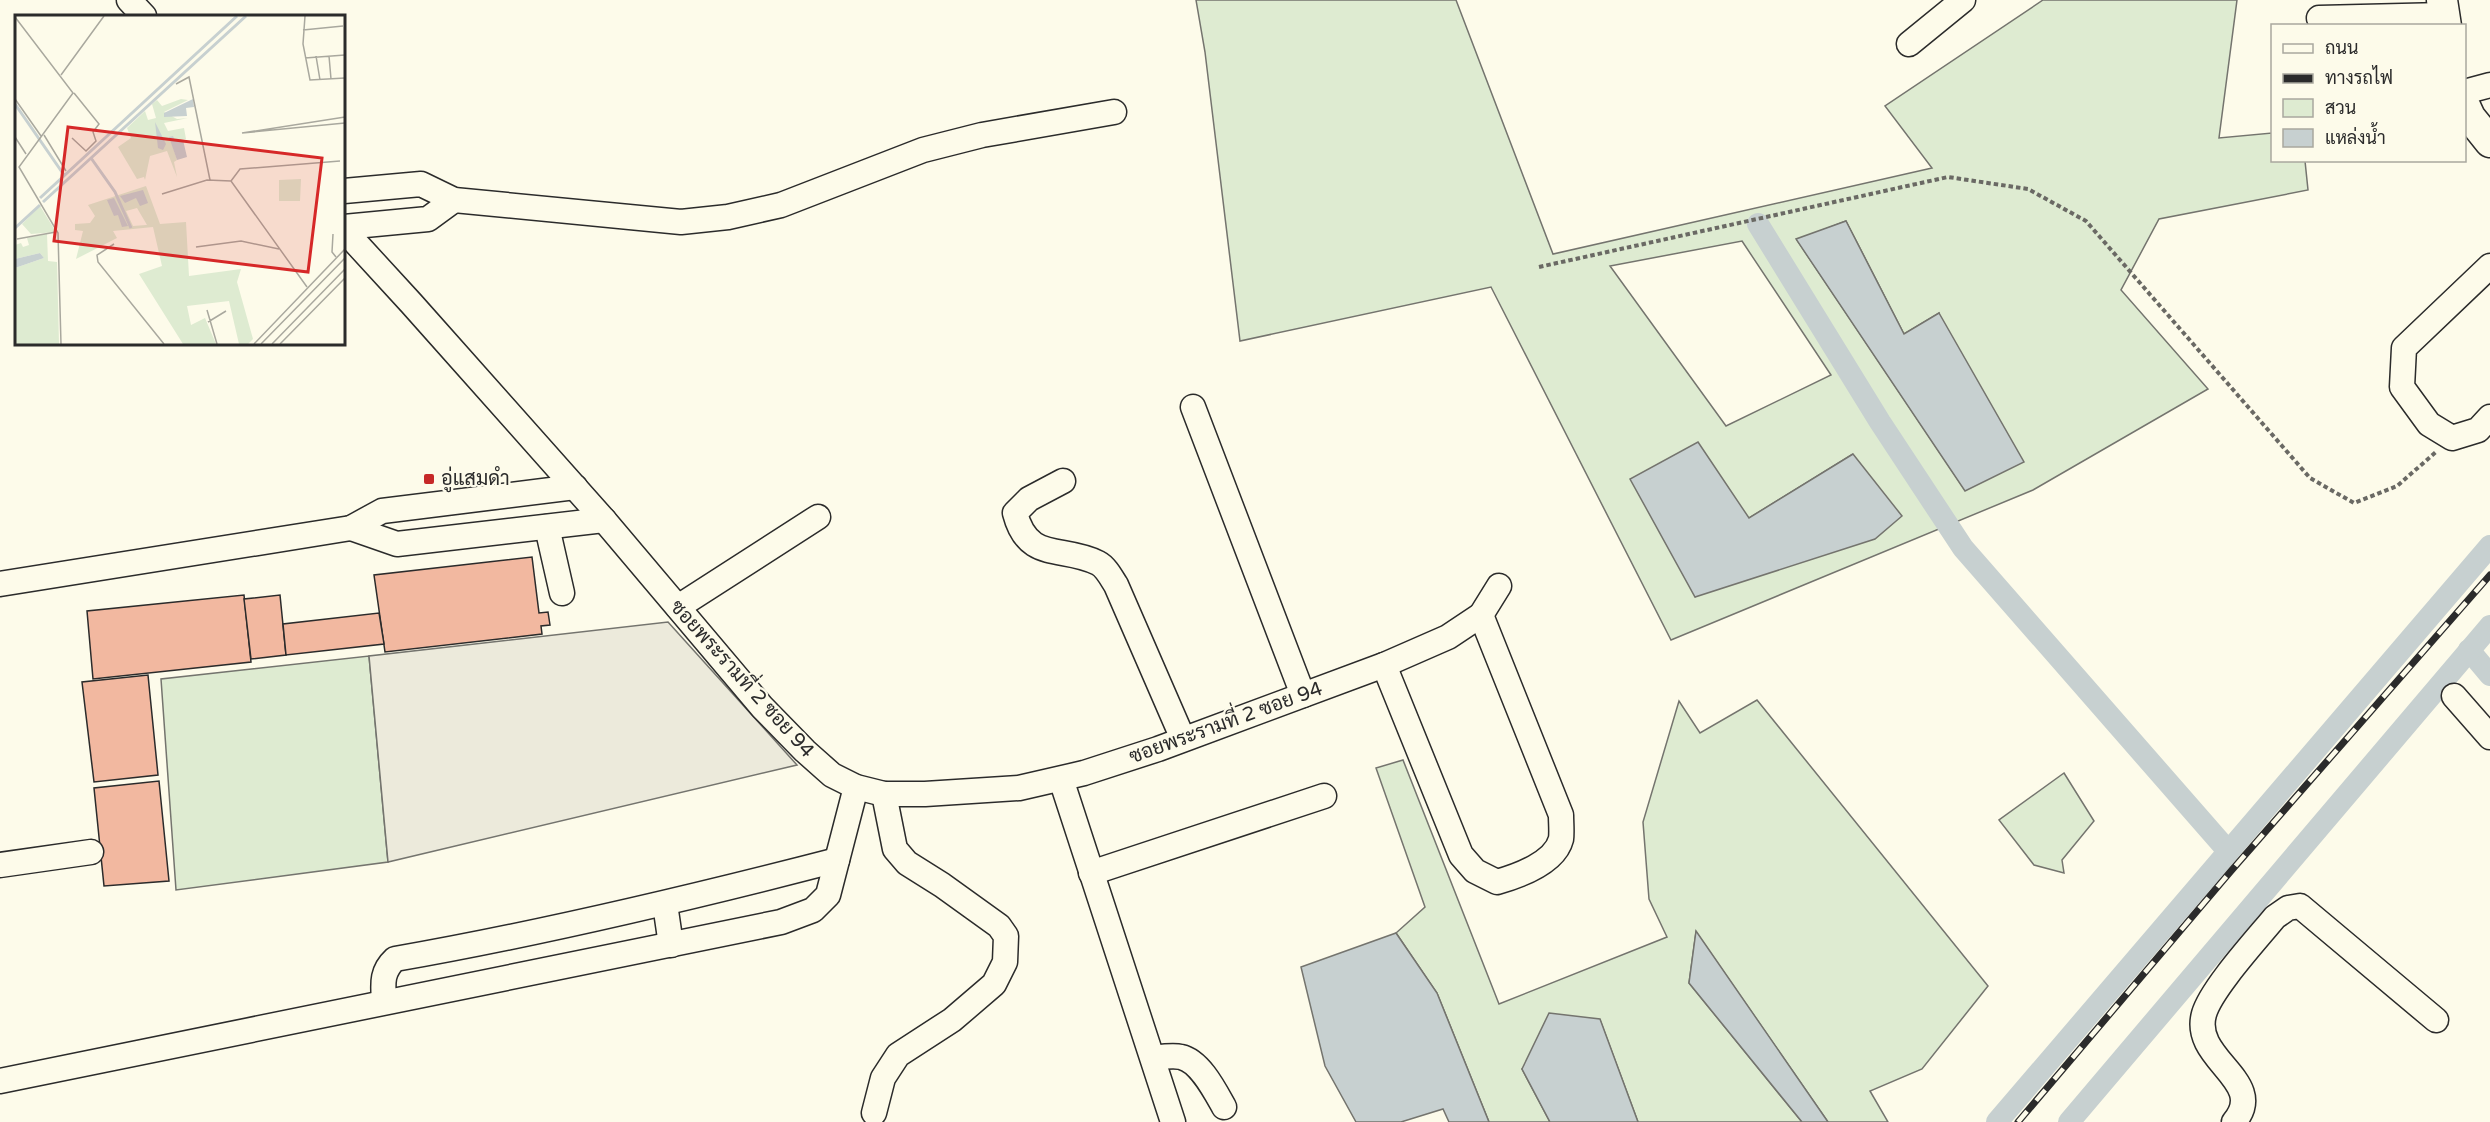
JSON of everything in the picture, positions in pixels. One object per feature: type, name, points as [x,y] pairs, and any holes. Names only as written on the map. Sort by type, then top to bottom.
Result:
[{"type":"main road","points":[[2466,109],[2490,142]]},
{"type":"street","points":[[129,0],[143,15]]},
{"type":"street","points":[[1909,44],[1963,0]]},
{"type":"street","points":[[2319,18],[2444,14]]},
{"type":"street","points":[[2466,91],[2490,85]]},
{"type":"street","points":[[345,191],[421,184],[454,200],[681,222],[728,217],[782,205],[923,150],[982,135],[1114,112]]},
{"type":"street","points":[[345,229],[428,219],[454,200]]},
{"type":"street","name":"ซอยพระรามที่ 2 ซอย 94","points":[[345,230],[604,520],[762,707],[832,775],[856,787],[884,794],[925,794],[1019,788],[1061,779],[1183,739],[1304,695],[1384,665],[1448,637],[1481,615],[1499,586]]},
{"type":"street","points":[[2490,267],[2404,348],[2402,387],[2429,424],[2452,438],[2478,430],[2490,417]]},
{"type":"street","points":[[1193,406],[1304,695]]},
{"type":"street","points":[[1063,481],[1029,499],[1014,513],[1018,525],[1025,539],[1039,547],[1101,564],[1116,585],[1183,739]]},
{"type":"street","points":[[0,584],[351,528],[382,512],[575,488]]},
{"type":"street","points":[[678,607],[818,517]]},
{"type":"street","points":[[351,528],[397,544],[604,520]]},
{"type":"street","points":[[547,527],[562,593]]},
{"type":"street","points":[[1384,665],[1461,855],[1475,871],[1497,882],[1520,875],[1546,860],[1561,840],[1561,815],[1481,615]]},
{"type":"street","points":[[2454,696],[2490,737]]},
{"type":"street","points":[[1061,779],[1173,1122]]},
{"type":"street","points":[[0,1081],[781,922],[813,910],[828,895],[856,787]]},
{"type":"street","points":[[874,1113],[883,1078],[898,1055],[952,1020],[994,984],[1005,962],[1006,936],[999,926],[907,863],[895,849],[884,794]]},
{"type":"street","points":[[1091,873],[1324,796]]},
{"type":"street","points":[[0,865],[92,852]]},
{"type":"street","points":[[384,1001],[382,981],[386,967],[395,960],[507,939],[665,904],[837,860]]},
{"type":"street","points":[[665,904],[671,945]]},
{"type":"street","points":[[2234,1122],[2242,1112],[2245,1102],[2239,1084],[2204,1039],[2204,1014],[2215,992],[2275,917],[2288,908],[2300,906],[2436,1020]]},
{"type":"street","points":[[507,939],[512,975]]},
{"type":"street","points":[[1153,1058],[1183,1057],[1197,1067],[1210,1081],[1224,1107]]},
{"type":"path","points":[[1539,267],[1948,177],[2028,189],[2086,221],[2310,478],[2354,503],[2397,486],[2452,438]]},
{"type":"green space","points":[[1196,0],[1456,0],[1553,254],[1932,168],[1885,106],[2043,0],[2237,0],[2219,138],[2271,133],[2271,162],[2305,162],[2308,190],[2159,219],[2121,290],[2208,389],[2033,490],[1671,640],[1491,287],[1240,341],[1205,52]],"holes":[[[1846,221],[1904,334],[1939,313],[1965,490],[1797,240]],[[1742,241],[1831,375],[1726,426],[1610,266]],[[1853,454],[1695,597],[1749,518]]]},
{"type":"green space","points":[[369,656],[388,862],[176,890],[161,679]]},
{"type":"green space","points":[[1757,700],[1988,986],[1922,1069],[1870,1091],[1888,1122],[1828,1122],[1696,932],[1689,983],[1802,1122],[1638,1122],[1600,1020],[1522,1069],[1550,1122],[1489,1122],[1437,993],[1396,933],[1425,907],[1376,768],[1403,760],[1499,1004],[1667,937],[1649,899],[1643,822],[1679,701],[1700,733]]},
{"type":"green space","points":[[2064,773],[2094,821],[2062,860],[2064,873],[2034,865],[1999,820]]},
{"type":"shaded area","points":[[668,622],[797,765],[388,862],[369,656]]},
{"type":"water","points":[[1846,221],[1904,334],[1939,313],[2024,462],[1965,491],[1796,239]]},
{"type":"water","points":[[1698,442],[1749,518],[1853,454],[1902,516],[1875,539],[1695,597],[1630,479]]},
{"type":"water","points":[[1696,931],[1828,1122],[1802,1122],[1689,983]]},
{"type":"water","points":[[1396,933],[1437,993],[1489,1122],[1449,1122],[1443,1109],[1401,1122],[1356,1122],[1325,1066],[1301,967]]},
{"type":"water","points":[[1549,1013],[1600,1019],[1638,1122],[1550,1122],[1522,1069]]},
{"type":"building","points":[[532,557],[539,613],[548,612],[550,625],[541,626],[542,634],[385,652],[374,575]]},
{"type":"building","points":[[244,595],[251,662],[93,679],[87,611]]},
{"type":"building","points":[[280,595],[286,655],[251,659],[244,599]]},
{"type":"building","points":[[379,613],[384,644],[286,655],[283,624]]},
{"type":"building","points":[[148,675],[158,775],[94,782],[82,682]]},
{"type":"building","points":[[159,781],[169,881],[104,886],[94,788]]},
{"type":"waterway","points":[[1758,224],[1880,422],[1963,548],[2228,851]]},
{"type":"waterway","points":[[1997,1122],[2490,546]]},
{"type":"waterway","points":[[2069,1122],[2490,626]]},
{"type":"waterway","points":[[2469,650],[2490,675]]},
{"type":"railway","points":[[2018,1122],[2231,871],[2490,575]]},
{"type":"place","name":"อู่แสมดำ","points":[[429,479]]}]
